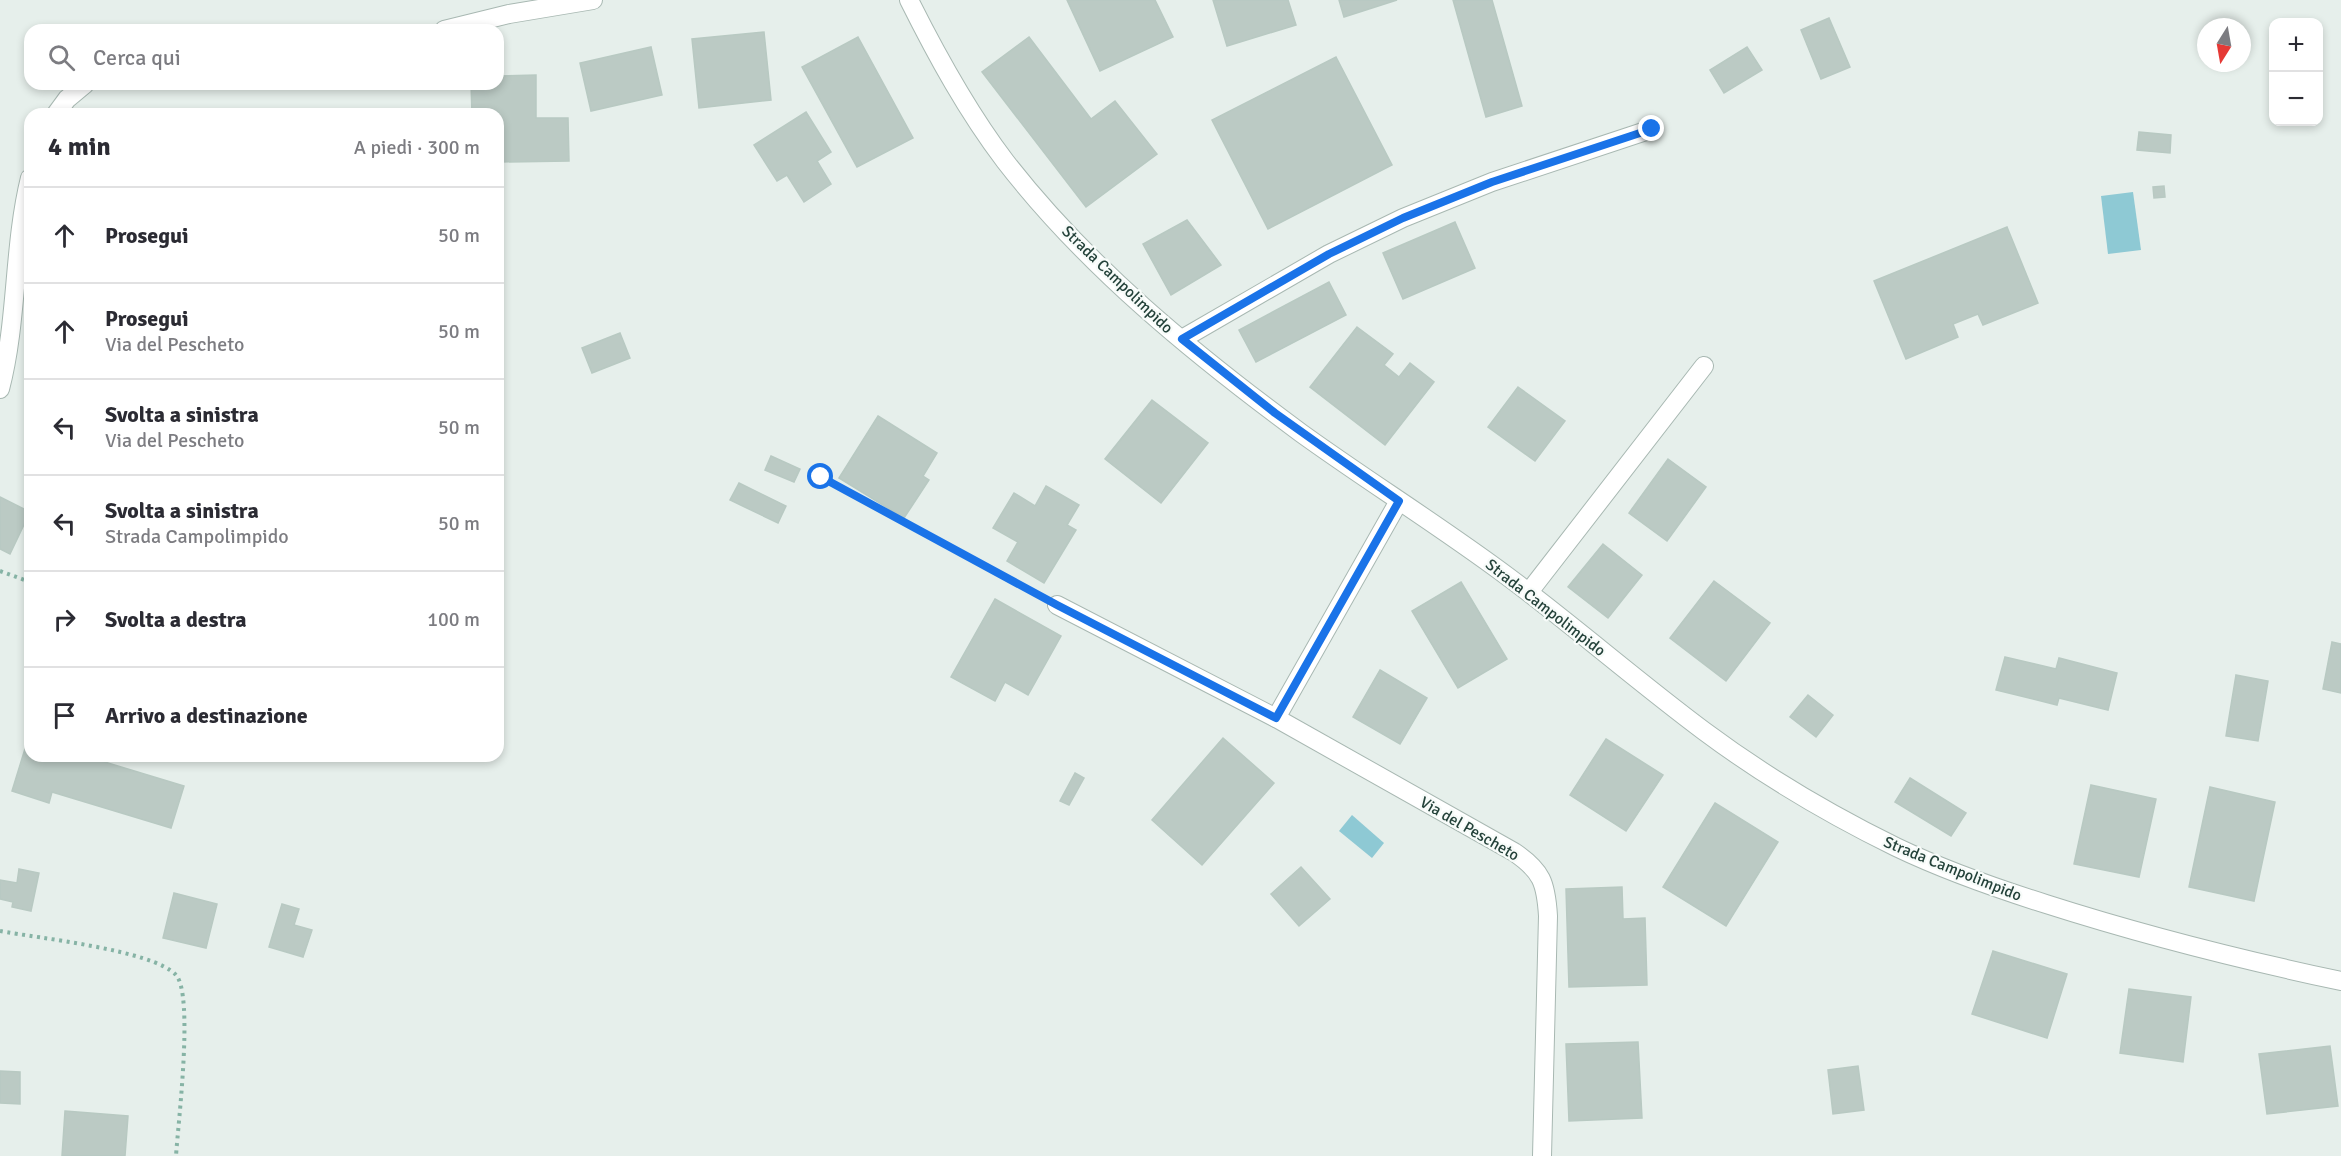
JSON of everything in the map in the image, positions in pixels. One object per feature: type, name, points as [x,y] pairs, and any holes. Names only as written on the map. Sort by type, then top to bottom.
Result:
[{"type":"street","points":[[468,24],[509,14],[592,0]]},
{"type":"street","name":"Strada Campolimpido","points":[[909,0],[945,70],[1006,163],[1092,258],[1182,339],[1275,413],[1528,592],[1706,733],[1789,788],[1898,848],[1983,883],[2084,916],[2232,956],[2341,981]]},
{"type":"street","points":[[60,108],[78,90]]},
{"type":"street","points":[[1182,339],[1329,254],[1403,218],[1476,188],[1652,129]]},
{"type":"street","points":[[0,389],[9,344],[24,213]]},
{"type":"street","points":[[1528,592],[1704,366]]},
{"type":"street","points":[[1276,718],[1399,501]]},
{"type":"street","name":"Via del Pescheto","points":[[1057,605],[1276,718],[1514,852],[1538,873],[1545,888],[1548,916],[1542,1156]]},
{"type":"path","points":[[821,477],[1057,605]]},
{"type":"path","points":[[0,571],[24,580]]},
{"type":"path","points":[[0,932],[134,955],[175,974],[181,983],[185,1012],[176,1156]]},
{"type":"water","points":[[2133,192],[2141,250],[2108,254],[2101,196]]},
{"type":"water","points":[[1352,815],[1384,843],[1372,858],[1339,831]]},
{"type":"building","points":[[1067,0],[1155,0],[1173,37],[1100,71]]},
{"type":"building","points":[[1213,0],[1288,0],[1296,25],[1227,46]]},
{"type":"building","points":[[1339,0],[1397,0],[1344,17]]},
{"type":"building","points":[[1453,0],[1492,0],[1522,106],[1486,117]]},
{"type":"building","points":[[1829,18],[1850,67],[1821,79],[1801,30]]},
{"type":"building","points":[[764,32],[771,100],[699,108],[692,39]]},
{"type":"building","points":[[858,37],[913,138],[857,167],[802,67]]},
{"type":"building","points":[[1029,37],[1091,119],[1115,101],[1157,154],[1086,207],[982,72]]},
{"type":"building","points":[[651,47],[662,95],[591,111],[580,63]]},
{"type":"building","points":[[1747,47],[1762,70],[1724,93],[1710,70]]},
{"type":"building","points":[[1336,57],[1392,165],[1268,229],[1212,120]]},
{"type":"building","points":[[536,75],[536,118],[568,118],[569,161],[504,162],[504,108],[472,108],[471,90],[504,90],[504,76]]},
{"type":"building","points":[[806,112],[831,152],[817,161],[831,184],[804,202],[787,175],[777,181],[754,145]]},
{"type":"building","points":[[2139,132],[2171,135],[2170,153],[2137,150]]},
{"type":"building","points":[[2164,186],[2165,197],[2154,198],[2153,187]]},
{"type":"building","points":[[1187,220],[1221,265],[1171,295],[1143,244]]},
{"type":"building","points":[[1455,222],[1475,268],[1403,299],[1383,253]]},
{"type":"building","points":[[2007,227],[2038,303],[1983,325],[1978,314],[1953,324],[1958,337],[1906,359],[1874,281]]},
{"type":"building","points":[[1329,282],[1346,315],[1256,362],[1239,330]]},
{"type":"building","points":[[1357,327],[1393,354],[1384,365],[1399,377],[1410,363],[1434,382],[1385,445],[1310,387]]},
{"type":"building","points":[[620,333],[630,358],[592,373],[582,348]]},
{"type":"building","points":[[1518,387],[1565,421],[1535,461],[1488,427]]},
{"type":"building","points":[[1152,400],[1208,443],[1161,503],[1105,459]]},
{"type":"building","points":[[878,416],[937,453],[923,476],[929,480],[904,518],[839,478]]},
{"type":"building","points":[[771,456],[800,469],[794,482],[765,470]]},
{"type":"building","points":[[1668,459],[1706,487],[1667,541],[1629,513]]},
{"type":"building","points":[[739,483],[786,506],[778,523],[730,500]]},
{"type":"building","points":[[1046,486],[1079,505],[1067,525],[1076,530],[1044,583],[1007,561],[1018,542],[993,528],[1014,493],[1035,506]]},
{"type":"building","points":[[0,497],[24,509],[24,525],[10,554],[0,549]]},
{"type":"building","points":[[1603,544],[1642,575],[1608,618],[1568,587]]},
{"type":"building","points":[[1714,581],[1770,623],[1726,681],[1670,638]]},
{"type":"building","points":[[1461,582],[1507,659],[1458,688],[1412,611]]},
{"type":"building","points":[[995,599],[1061,636],[1028,695],[1005,682],[995,701],[951,677]]},
{"type":"building","points":[[2332,642],[2341,644],[2341,693],[2323,689]]},
{"type":"building","points":[[2005,657],[2056,669],[2059,658],[2117,673],[2108,710],[2059,698],[2057,705],[1996,690]]},
{"type":"building","points":[[1380,670],[1427,698],[1400,744],[1353,717]]},
{"type":"building","points":[[2236,675],[2268,681],[2258,741],[2226,736]]},
{"type":"building","points":[[1808,695],[1833,715],[1816,737],[1790,717]]},
{"type":"building","points":[[1223,738],[1274,783],[1202,865],[1152,820]]},
{"type":"building","points":[[1606,739],[1663,775],[1626,831],[1570,795]]},
{"type":"building","points":[[24,752],[24,762],[105,762],[184,786],[171,828],[52,792],[49,803],[12,791]]},
{"type":"building","points":[[1075,773],[1084,778],[1069,805],[1060,801]]},
{"type":"building","points":[[1910,778],[1966,813],[1951,836],[1895,802]]},
{"type":"building","points":[[2091,785],[2156,799],[2139,877],[2074,864]]},
{"type":"building","points":[[2210,787],[2275,802],[2254,901],[2189,887]]},
{"type":"building","points":[[1715,803],[1778,842],[1726,926],[1663,887]]},
{"type":"building","points":[[1301,867],[1330,899],[1299,926],[1271,894]]},
{"type":"building","points":[[19,869],[39,873],[31,911],[12,907],[13,902],[0,899],[0,880],[17,883]]},
{"type":"building","points":[[1622,887],[1623,919],[1645,918],[1647,985],[1569,987],[1566,889]]},
{"type":"building","points":[[174,893],[217,904],[206,948],[163,938]]},
{"type":"building","points":[[282,904],[299,909],[294,925],[312,930],[303,957],[269,947]]},
{"type":"building","points":[[1993,951],[2067,974],[2047,1038],[1972,1014]]},
{"type":"building","points":[[2129,989],[2191,997],[2183,1062],[2120,1053]]},
{"type":"building","points":[[1638,1042],[1642,1118],[1569,1121],[1566,1044]]},
{"type":"building","points":[[2330,1046],[2338,1106],[2267,1114],[2259,1054]]},
{"type":"building","points":[[1858,1066],[1864,1110],[1833,1114],[1828,1070]]},
{"type":"building","points":[[0,1071],[20,1072],[20,1104],[0,1103]]},
{"type":"building","points":[[65,1111],[128,1116],[125,1156],[62,1156]]},
{"type":"route","points":[[821,477],[1057,605],[1276,718],[1399,501],[1275,413],[1182,339],[1350,242],[1403,218],[1492,182],[1652,129]]}]
